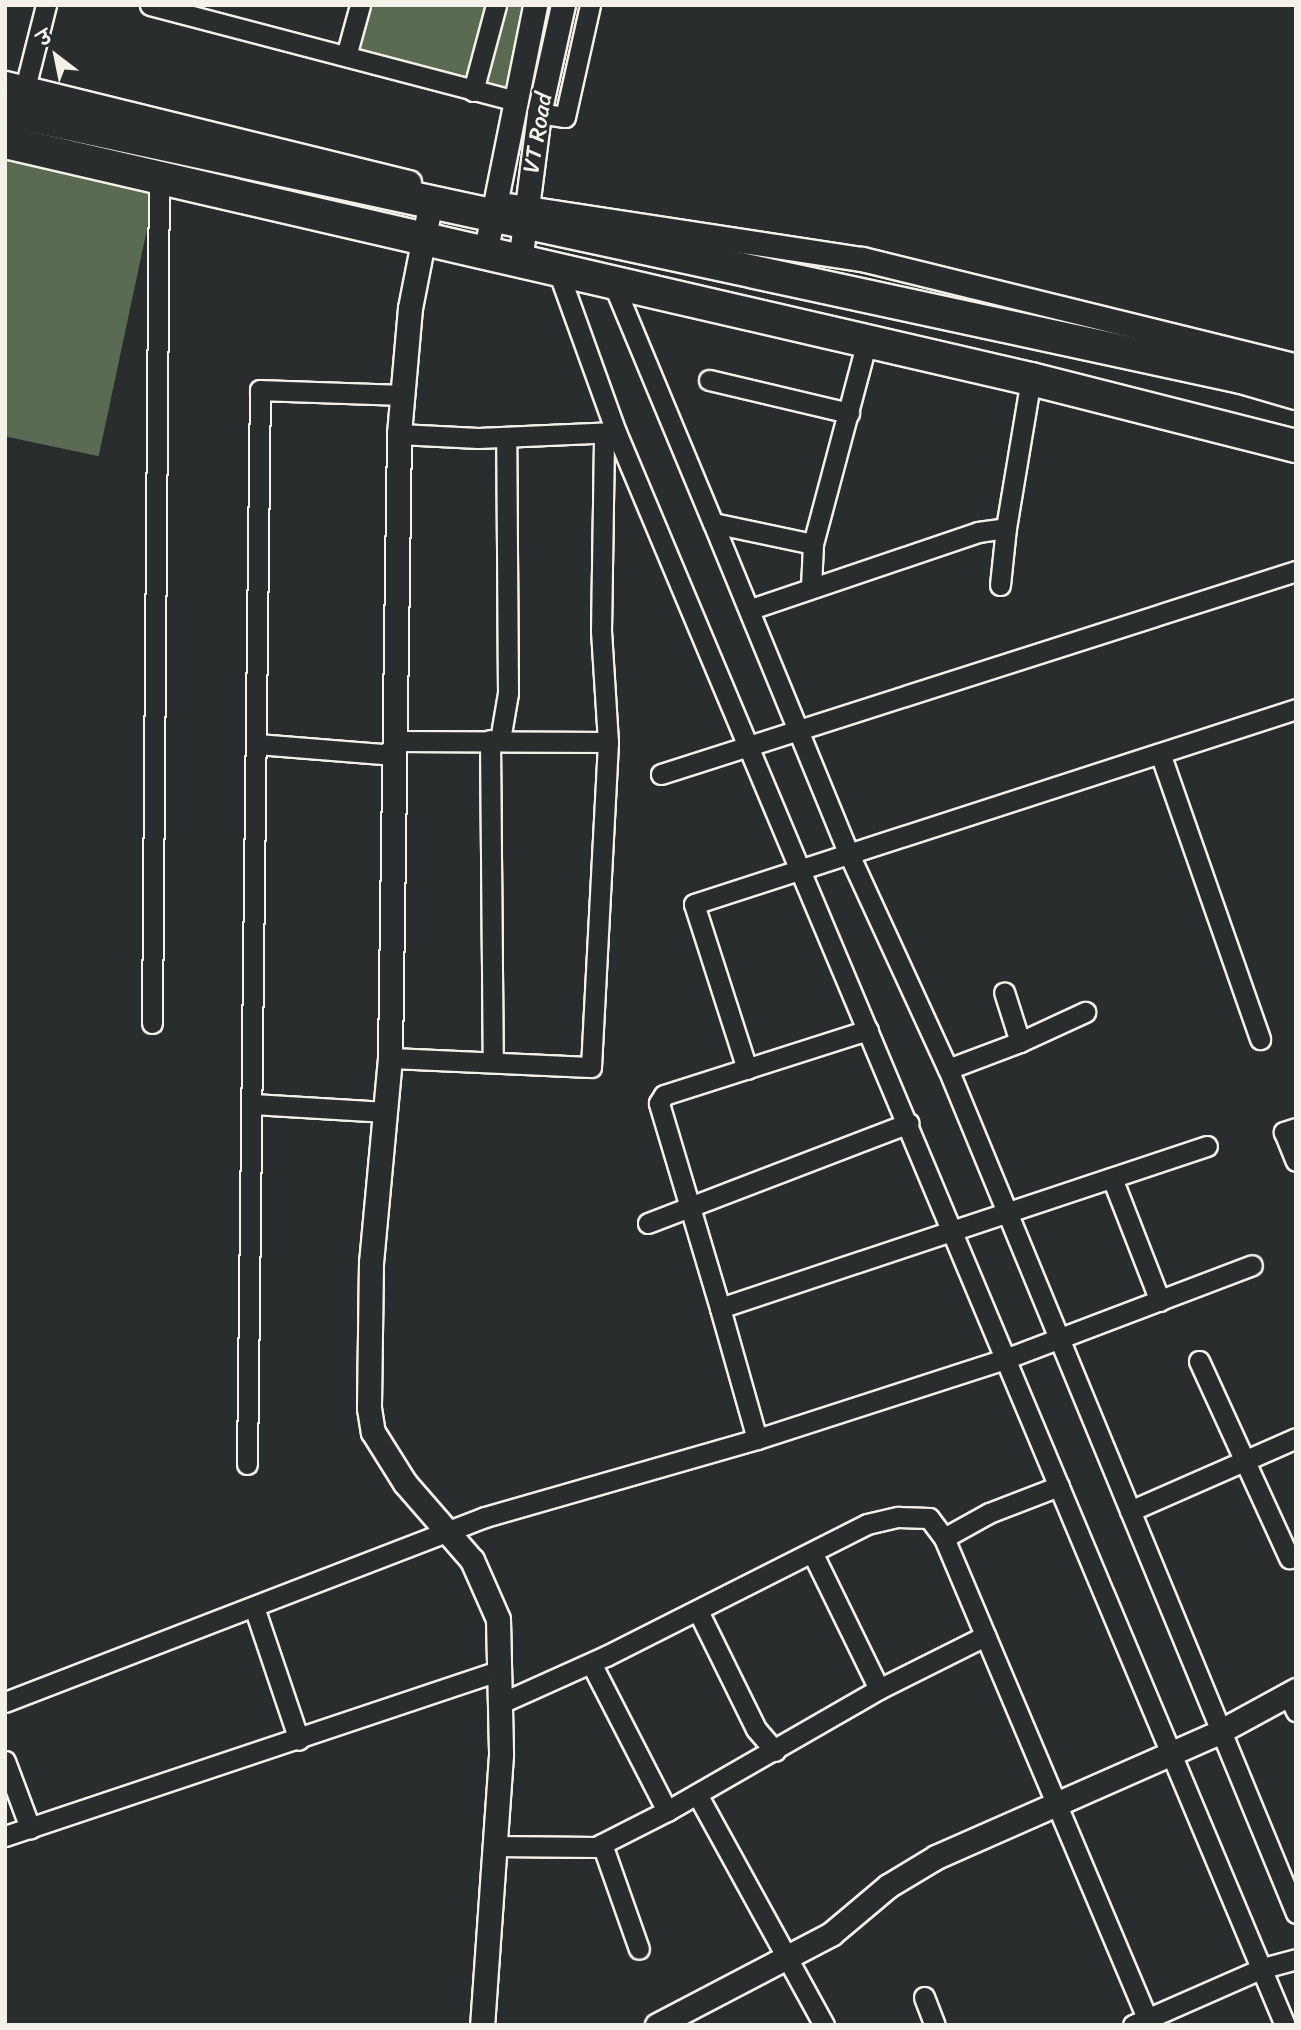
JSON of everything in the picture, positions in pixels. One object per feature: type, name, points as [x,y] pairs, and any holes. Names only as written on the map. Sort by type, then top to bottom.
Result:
[{"type":"highway","points":[[12,94],[431,201],[525,214],[1241,377],[1296,393]]},
{"type":"highway","points":[[5,142],[159,176],[421,241],[1031,379],[1296,446]]},
{"type":"street","points":[[46,5],[12,94],[491,209]]},
{"type":"street","points":[[346,56],[360,5]]},
{"type":"street","points":[[473,91],[496,5]]},
{"type":"street","name":"VT Road","points":[[485,254],[491,209],[535,5]]},
{"type":"street","name":"VT Road","points":[[520,262],[539,113],[564,5]]},
{"type":"street","points":[[539,113],[565,117],[590,5]]},
{"type":"street","points":[[153,6],[513,100]]},
{"type":"street","points":[[152,1023],[159,176]]},
{"type":"street","points":[[431,201],[421,241],[401,395],[399,434],[390,1058],[371,1262],[370,1418],[373,1432],[405,1483],[472,1560],[495,1606],[501,1671],[501,1755],[482,2025]]},
{"type":"street","points":[[525,214],[862,259],[1296,366]]},
{"type":"street","points":[[558,271],[610,433],[750,746],[1169,1754],[1263,1968],[1285,2025]]},
{"type":"street","points":[[613,283],[751,609],[848,852],[948,1069],[1061,1339],[1219,1732],[1296,1913]]},
{"type":"street","points":[[811,587],[813,544],[867,341]]},
{"type":"street","points":[[1000,585],[1006,528],[1031,379]]},
{"type":"street","points":[[709,380],[849,413]]},
{"type":"street","points":[[247,1464],[254,1104],[260,390],[401,395]]},
{"type":"street","points":[[399,434],[506,437],[610,433]]},
{"type":"street","points":[[390,1058],[591,1067],[608,742],[601,631],[610,433]]},
{"type":"street","points":[[493,1061],[495,740],[508,693],[506,437]]},
{"type":"street","points":[[713,523],[813,544]]},
{"type":"street","points":[[751,609],[978,532],[1006,528]]},
{"type":"street","points":[[661,774],[799,731],[948,679],[1296,571]]},
{"type":"street","points":[[747,1069],[694,904],[848,852],[1161,756],[1296,709]]},
{"type":"street","points":[[257,744],[396,748],[495,740],[608,742]]},
{"type":"street","points":[[1161,756],[1260,1040]]},
{"type":"street","points":[[1004,992],[1020,1042]]},
{"type":"street","points":[[948,1069],[1020,1042],[1085,1013]]},
{"type":"street","points":[[757,1439],[691,1205],[659,1103],[664,1095],[868,1030]]},
{"type":"street","points":[[254,1104],[385,1112]]},
{"type":"street","points":[[648,1223],[908,1123]]},
{"type":"street","points":[[1296,1128],[1284,1132],[1296,1161]]},
{"type":"street","points":[[720,1308],[1207,1146]]},
{"type":"street","points":[[1112,1178],[1160,1301]]},
{"type":"street","points":[[5,1702],[485,1517],[757,1439],[1005,1359],[1252,1265]]},
{"type":"street","points":[[1199,1360],[1289,1558]]},
{"type":"street","points":[[1130,1511],[1296,1438]]},
{"type":"street","points":[[944,1538],[989,1514],[1059,1486]]},
{"type":"street","points":[[499,1704],[698,1611],[867,1524],[898,1517],[929,1518],[944,1538],[1058,1804],[1140,2021],[1169,2017],[1263,1968],[1296,1959]]},
{"type":"street","points":[[813,1554],[879,1689]]},
{"type":"street","points":[[254,1607],[299,1740]]},
{"type":"street","points":[[698,1611],[756,1729],[775,1751]]},
{"type":"street","points":[[494,1846],[602,1844],[775,1751],[879,1689],[985,1636]]},
{"type":"street","points":[[591,1663],[667,1811]]},
{"type":"street","points":[[5,1836],[501,1671]]},
{"type":"street","points":[[657,2025],[686,2018],[831,1934],[888,1886],[936,1857],[1293,1699]]},
{"type":"street","points":[[5,1761],[30,1828]]},
{"type":"street","points":[[697,1794],[790,1957],[824,2025]]},
{"type":"street","points":[[602,1844],[639,1949]]},
{"type":"street","points":[[924,1997],[935,2025]]},
{"type":"green space","points":[[360,5],[535,5],[513,100],[346,56]]},
{"type":"green space","points":[[5,142],[159,175],[99,456],[5,436]]}]
